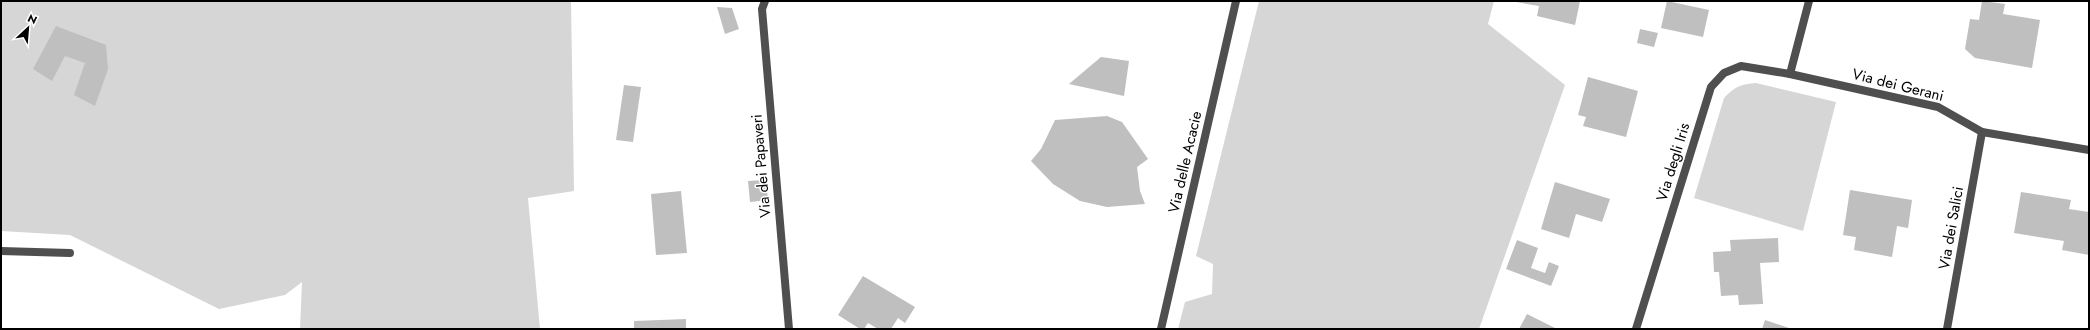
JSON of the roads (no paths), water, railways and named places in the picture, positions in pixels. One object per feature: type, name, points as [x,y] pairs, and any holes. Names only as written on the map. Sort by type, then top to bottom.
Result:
[{"type":"street","name":"Via dei Papaveri","points":[[765,1],[762,9],[789,329]]},
{"type":"street","name":"Via delle Acacie","points":[[1161,329],[1236,1]]},
{"type":"street","points":[[1790,74],[1809,1]]},
{"type":"street","name":"Via degli Iris","points":[[1636,329],[1711,87],[1724,73],[1741,66],[1790,74]]},
{"type":"street","name":"Via dei Gerani","points":[[1790,74],[1938,107],[1982,132],[2089,150]]},
{"type":"street","name":"Via dei Salici","points":[[1947,329],[1982,132]]},
{"type":"street","points":[[1,251],[70,253]]}]
